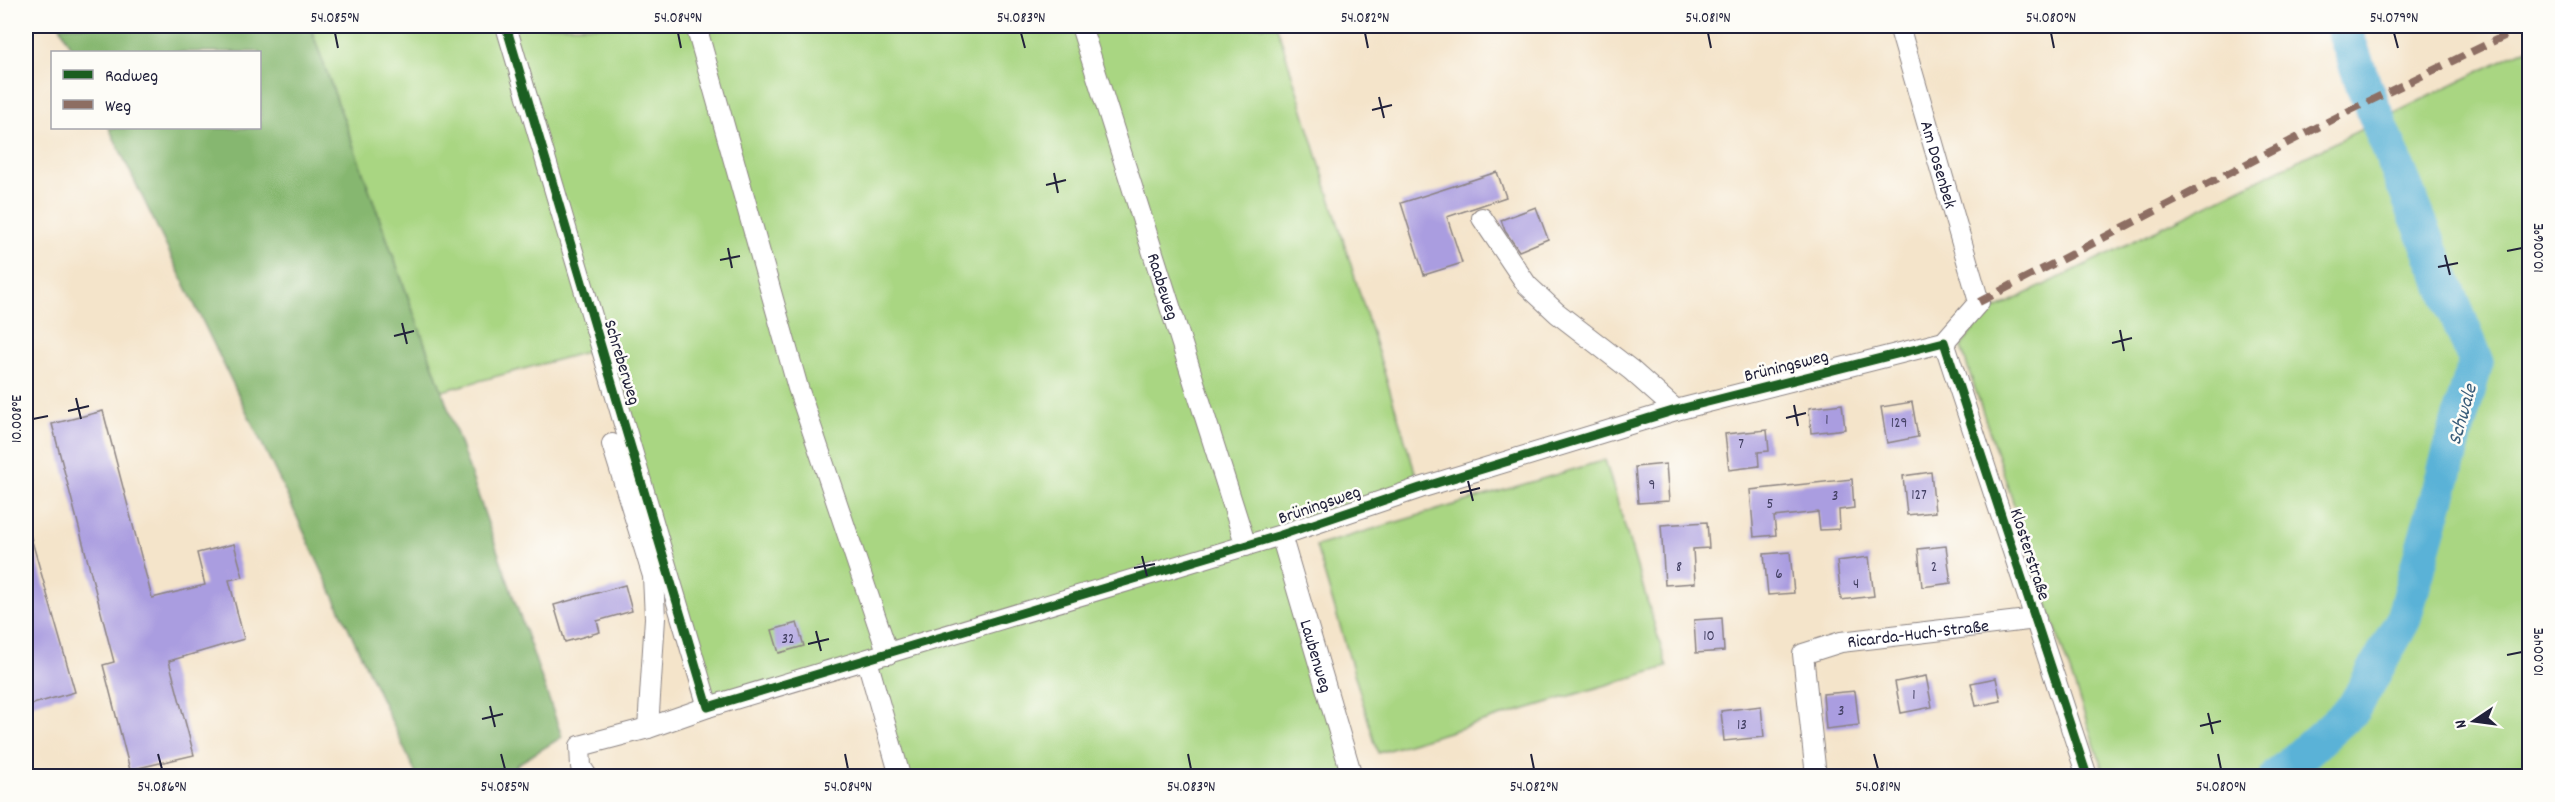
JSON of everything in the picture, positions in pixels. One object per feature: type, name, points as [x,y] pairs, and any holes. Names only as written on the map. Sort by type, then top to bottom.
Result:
[{"type":"street","name":"Schreberweg","points":[[506,26],[708,707]]},
{"type":"street","points":[[696,26],[798,388],[888,654]]},
{"type":"street","name":"Raabeweg","points":[[1081,26],[1246,546]]},
{"type":"street","name":"Am Dosenbek","points":[[1899,26],[1979,302],[1944,342]]},
{"type":"street","points":[[1482,218],[1527,285],[1557,313],[1632,370],[1676,410]]},
{"type":"street","name":"Brüningsweg","points":[[587,777],[581,767],[580,746],[648,728],[708,707],[1246,546],[1420,488],[1676,410],[1944,342]]},
{"type":"street","name":"Klosterstraße","points":[[1944,342],[2087,777]]},
{"type":"street","points":[[612,444],[652,576],[655,618],[648,728]]},
{"type":"street","name":"Laubenweg","points":[[1281,535],[1352,777]]},
{"type":"street","name":"Ricarda-Huch-Straße","points":[[1816,777],[1803,654],[1840,642],[2036,619]]},
{"type":"street","points":[[867,660],[900,777]]},
{"type":"green space","points":[[60,26],[310,26],[442,391],[562,737],[516,765],[521,776],[417,776],[284,489],[109,129],[261,129],[261,51],[72,51]]},
{"type":"green space","points":[[310,26],[1277,26],[1420,488],[1281,535],[1352,776],[900,776],[867,660],[708,707],[601,348],[442,391]]},
{"type":"green space","points":[[2529,47],[2529,776],[2105,776],[1961,347],[1983,315]]},
{"type":"green space","points":[[1605,460],[1667,667],[1378,753],[1316,546]]},
{"type":"building","points":[[1497,172],[1506,197],[1447,217],[1462,263],[1424,275],[1401,203]]},
{"type":"building","points":[[1536,207],[1548,239],[1519,251],[1505,231],[1501,220]]},
{"type":"building","points":[[1912,402],[1918,437],[1887,443],[1881,407]]},
{"type":"building","points":[[1842,404],[1845,429],[1811,433],[1809,408]]},
{"type":"building","points":[[103,411],[152,598],[205,585],[197,553],[234,544],[243,577],[229,580],[244,639],[169,661],[194,755],[130,770],[103,665],[114,662],[52,424]]},
{"type":"building","points":[[1767,430],[1769,451],[1758,452],[1759,466],[1729,470],[1725,434]]},
{"type":"building","points":[[1666,464],[1669,501],[1638,503],[1635,467]]},
{"type":"building","points":[[1931,472],[1935,512],[1907,515],[1903,476]]},
{"type":"building","points":[[1852,479],[1854,508],[1839,510],[1840,529],[1820,530],[1818,512],[1774,517],[1776,535],[1754,537],[1750,490]]},
{"type":"building","points":[[1707,522],[1709,548],[1693,549],[1695,583],[1665,585],[1661,525]]},
{"type":"building","points":[[26,534],[30,534],[75,692],[26,706]]},
{"type":"building","points":[[1946,546],[1951,583],[1922,587],[1918,549]]},
{"type":"building","points":[[1790,552],[1794,593],[1768,595],[1764,554]]},
{"type":"building","points":[[1869,557],[1874,596],[1841,600],[1837,561]]},
{"type":"building","points":[[625,585],[632,611],[597,621],[600,632],[565,642],[554,605]]},
{"type":"building","points":[[1722,618],[1724,651],[1696,653],[1694,620]]},
{"type":"building","points":[[797,623],[804,646],[779,653],[772,630]]},
{"type":"building","points":[[1926,676],[1932,707],[1901,713],[1895,682]]},
{"type":"building","points":[[1996,678],[2001,701],[1976,706],[1971,683]]},
{"type":"building","points":[[1855,691],[1859,725],[1826,729],[1823,694]]},
{"type":"building","points":[[1761,706],[1764,737],[1724,741],[1721,711]]},
{"type":"waterway","name":"Schwale","points":[[2278,776],[2354,708],[2403,620],[2476,361],[2365,89],[2343,26]]},
{"type":"marked path","points":[[1979,302],[2351,110],[2525,26]]},
{"type":"cycle path","points":[[506,26],[708,707],[1281,535],[1420,488],[1676,410],[1944,342],[2087,776]]}]
